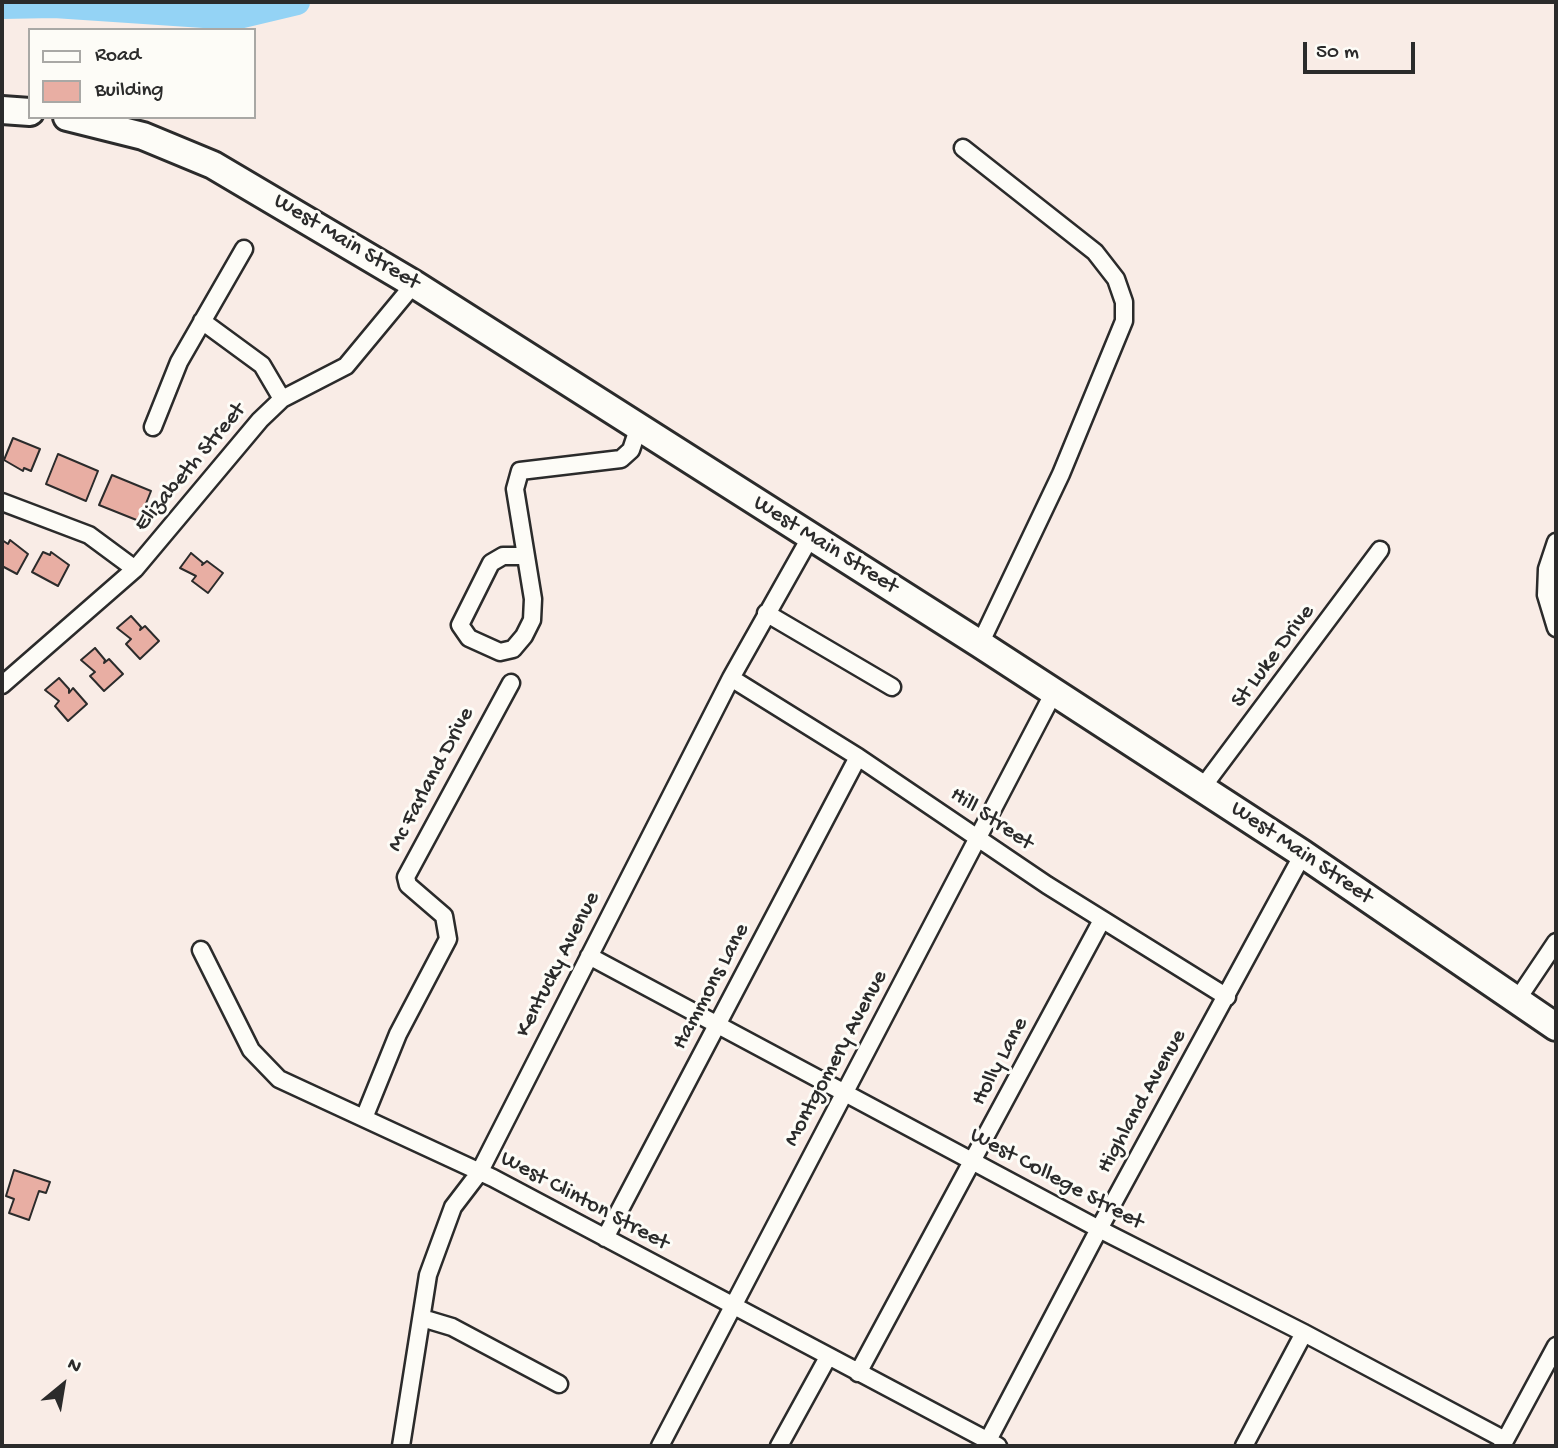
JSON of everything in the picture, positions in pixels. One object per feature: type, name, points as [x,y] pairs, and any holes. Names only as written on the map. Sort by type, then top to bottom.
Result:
[{"type":"main road","points":[[2,110],[28,112]]},
{"type":"main road","name":"West Main Street","points":[[75,119],[143,136],[213,165],[414,285],[1054,692],[1303,854],[1556,1027]]},
{"type":"street","points":[[964,148],[1095,252],[1116,279],[1124,302],[1124,321],[1061,474],[980,644]]},
{"type":"street","points":[[153,428],[179,362],[244,249]]},
{"type":"street","name":"Elizabeth Street","points":[[2,685],[135,569],[245,435],[282,399],[346,366],[414,285]]},
{"type":"street","points":[[202,321],[262,365],[282,399]]},
{"type":"street","points":[[526,556],[503,556],[491,563],[460,625],[469,638],[500,653],[513,649],[532,620],[533,599],[526,556],[514,489],[520,471],[621,459],[631,450],[638,429]]},
{"type":"street","points":[[2,502],[89,535],[135,569]]},
{"type":"street","name":"Kentucky Avenue","points":[[402,1439],[428,1275],[453,1207],[478,1172],[731,678],[811,536]]},
{"type":"street","points":[[1556,542],[1546,569],[1546,595],[1556,628]]},
{"type":"street","name":"St Luke Drive","points":[[1202,789],[1380,550]]},
{"type":"street","points":[[766,613],[892,687]]},
{"type":"street","name":"Hill Street","points":[[731,678],[858,757],[1102,920],[1227,997]]},
{"type":"street","name":"Mc Farland Drive","points":[[364,1118],[398,1034],[448,939],[444,916],[408,884],[407,877],[511,683]]},
{"type":"street","name":"Montgomery Avenue","points":[[660,1446],[1054,692]]},
{"type":"street","name":"Hammons Lane","points":[[605,1238],[858,757]]},
{"type":"street","name":"Highland Avenue","points":[[990,1445],[1099,1230],[1303,854]]},
{"type":"street","name":"Holly Lane","points":[[858,1373],[974,1163],[1102,920]]},
{"type":"street","points":[[1517,1000],[1556,942]]},
{"type":"street","name":"West Clinton Street","points":[[201,950],[251,1050],[266,1069],[279,1079],[478,1172],[990,1445]]},
{"type":"street","name":"West College Street","points":[[589,956],[1099,1230],[1304,1333],[1503,1443]]},
{"type":"street","points":[[422,1318],[458,1330],[559,1384]]},
{"type":"street","points":[[1244,1446],[1304,1333]]},
{"type":"street","points":[[1503,1443],[1556,1346]]},
{"type":"street","points":[[779,1446],[828,1357]]},
{"type":"building","points":[[13,438],[40,449],[31,471],[24,468],[23,471],[4,460]]},
{"type":"building","points":[[58,454],[98,471],[86,501],[46,484]]},
{"type":"building","points":[[112,475],[151,491],[139,521],[99,505]]},
{"type":"building","points":[[2,540],[8,544],[10,540],[28,554],[17,574],[2,566]]},
{"type":"building","points":[[43,552],[50,555],[51,552],[69,565],[58,586],[32,572]]},
{"type":"building","points":[[191,553],[202,565],[207,561],[223,573],[208,593],[192,581],[196,576],[180,568]]},
{"type":"building","points":[[131,616],[141,627],[140,630],[145,626],[159,641],[140,659],[126,644],[131,639],[117,628]]},
{"type":"building","points":[[95,648],[105,660],[104,663],[109,659],[123,674],[104,691],[90,676],[95,672],[81,660]]},
{"type":"building","points":[[59,678],[69,689],[69,693],[73,688],[87,704],[68,721],[55,706],[59,701],[45,690]]},
{"type":"building","points":[[14,1170],[50,1182],[46,1193],[39,1191],[29,1220],[9,1213],[14,1199],[6,1196]]},
{"type":"waterway","points":[[2,6],[54,5],[234,17],[297,2]]}]
